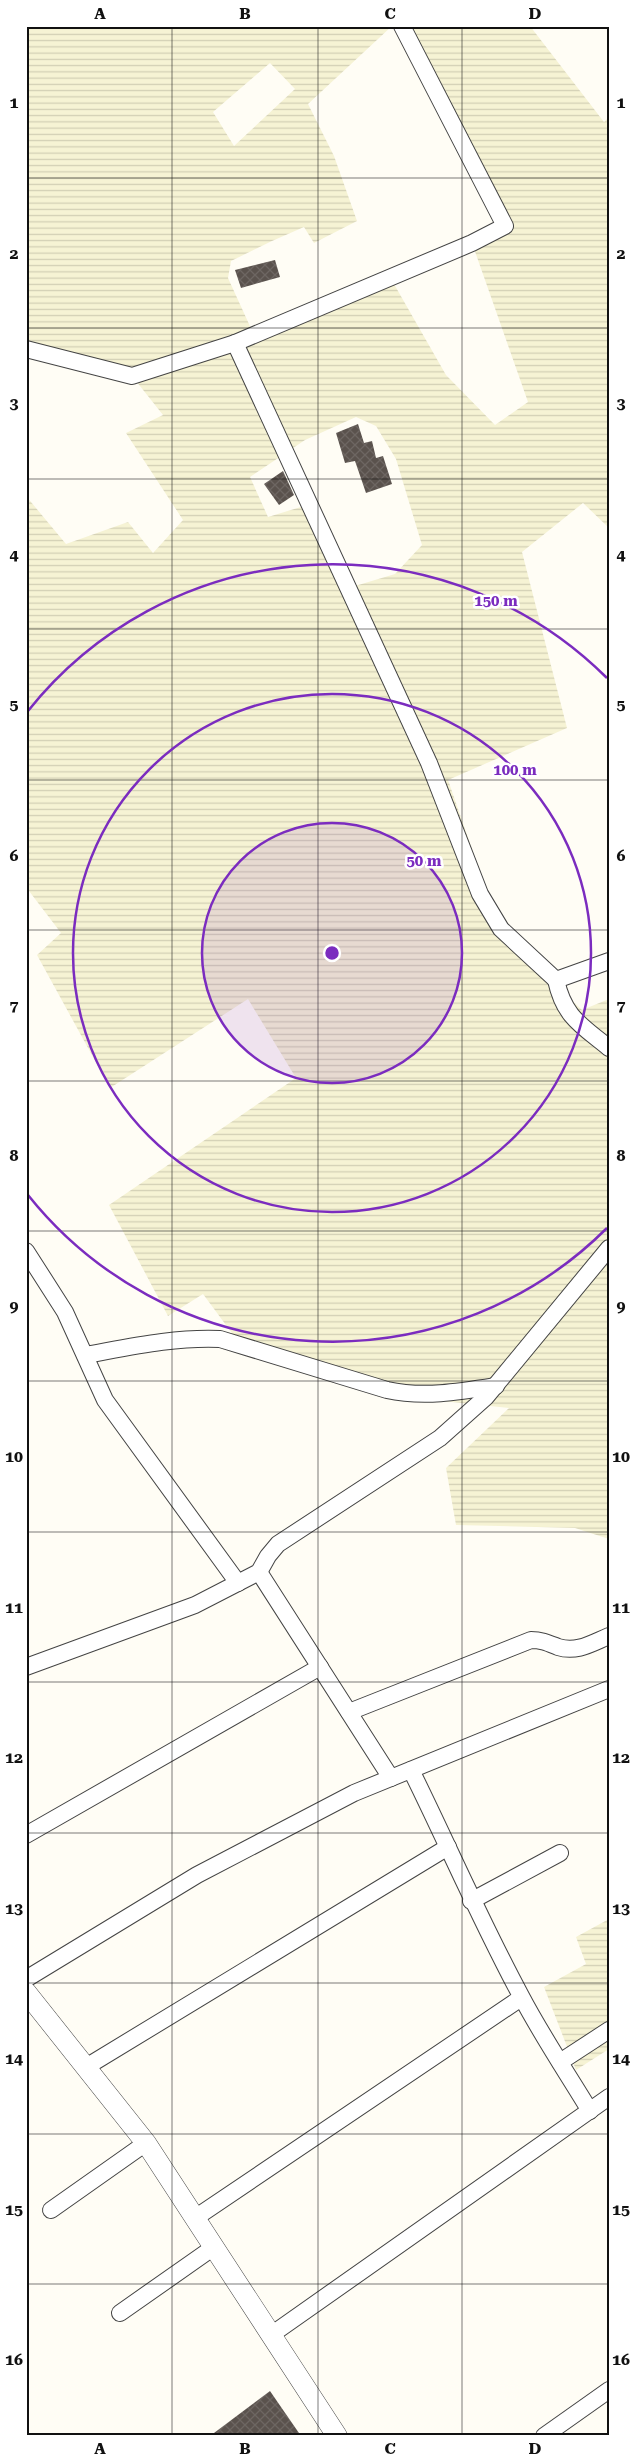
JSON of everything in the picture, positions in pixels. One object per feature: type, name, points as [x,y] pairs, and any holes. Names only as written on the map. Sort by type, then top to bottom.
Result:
[{"type":"street","points":[[26,349],[132,376],[235,343],[472,243],[505,226],[402,26]]},
{"type":"street","points":[[235,343],[429,763],[480,894],[501,929],[556,980],[562,1004],[568,1013],[609,1048]]},
{"type":"street","points":[[556,980],[609,960]]},
{"type":"street","points":[[26,1667],[194,1605],[259,1572],[278,1544],[440,1438],[496,1386],[609,1248]]},
{"type":"street","points":[[26,1251],[64,1312],[105,1400],[125,1431],[238,1583]]},
{"type":"street","points":[[85,1355],[158,1342],[196,1338],[220,1340],[407,1395],[449,1393],[496,1386]]},
{"type":"street","points":[[259,1572],[392,1778]]},
{"type":"street","points":[[349,1712],[531,1640],[543,1640],[573,1650],[609,1636]]},
{"type":"street","points":[[26,1835],[320,1667]]},
{"type":"street","points":[[26,1979],[197,1875],[354,1793],[609,1690]]},
{"type":"street","points":[[411,1770],[448,1847],[471,1901],[521,1998],[590,2111]]},
{"type":"street","points":[[86,2067],[448,1847]]},
{"type":"street","points":[[471,1901],[560,1853]]},
{"type":"street","points":[[26,1992],[146,2143],[337,2436]]},
{"type":"street","points":[[195,2218],[521,1998]]},
{"type":"street","points":[[560,2062],[609,2030]]},
{"type":"street","points":[[271,2335],[609,2097]]},
{"type":"street","points":[[51,2210],[146,2143]]},
{"type":"street","points":[[120,2313],[214,2247]]},
{"type":"street","points":[[544,2436],[609,2390]]},
{"type":"shaded area","points":[[26,26],[392,26],[308,104],[334,156],[357,221],[314,243],[304,227],[272,241],[231,261],[228,278],[254,335],[390,277],[446,375],[495,425],[528,402],[472,243],[505,226],[402,26],[530,26],[604,122],[609,117],[609,528],[583,503],[522,552],[567,728],[448,780],[501,933],[582,1010],[609,999],[609,1539],[575,1528],[456,1525],[446,1468],[509,1408],[395,1396],[237,1340],[203,1294],[168,1316],[109,1205],[296,1078],[248,999],[110,1088],[37,955],[61,933],[29,891],[26,893],[26,496],[66,544],[128,522],[153,553],[183,520],[126,433],[163,415],[132,376],[26,349]],"holes":[[[270,63],[295,89],[234,146],[213,112]],[[356,417],[376,426],[396,459],[422,545],[395,574],[345,589],[304,506],[268,517],[250,477],[305,440]]]},
{"type":"shaded area","points":[[609,1919],[609,2049],[576,2070],[544,1987],[586,1964],[576,1937]]},
{"type":"building","points":[[275,260],[280,277],[241,288],[235,270]]},
{"type":"building","points":[[358,424],[364,443],[372,441],[376,458],[383,456],[392,484],[366,493],[355,461],[345,463],[336,433]]},
{"type":"building","points":[[283,471],[294,495],[279,505],[264,484]]},
{"type":"building","points":[[270,2391],[301,2436],[210,2436]]}]
